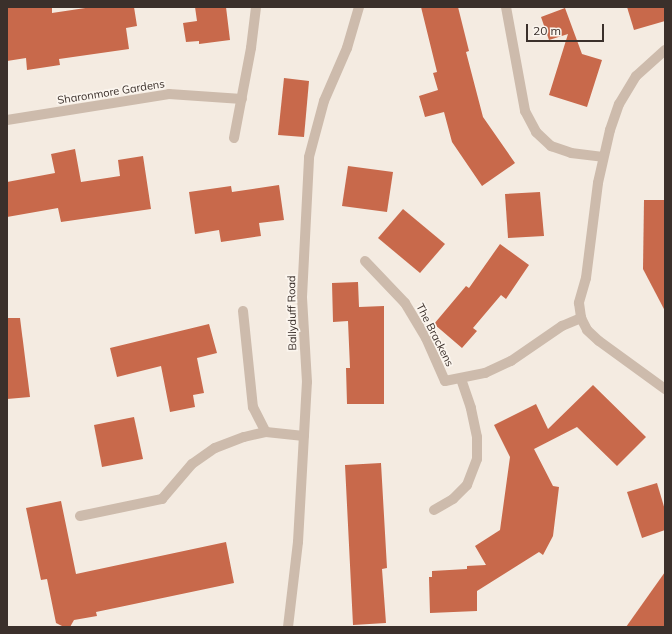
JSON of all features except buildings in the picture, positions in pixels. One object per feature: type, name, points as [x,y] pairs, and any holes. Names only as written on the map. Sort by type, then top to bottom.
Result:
[{"type":"street","points":[[234,138],[242,99],[256,7]]},
{"type":"street","name":"Ballyduff Road","points":[[288,627],[298,542],[307,382],[302,297],[309,157],[324,101],[347,48],[359,7]]},
{"type":"street","points":[[506,7],[525,111],[536,132],[551,146],[571,153],[603,157]]},
{"type":"street","points":[[665,50],[636,76],[619,104],[603,157],[586,278],[579,303],[580,318],[587,330],[599,341],[665,389]]},
{"type":"street","name":"Sharonmore Gardens","points":[[7,120],[169,94],[242,99]]},
{"type":"street","name":"The Brackens","points":[[365,261],[405,303],[426,338],[445,381],[486,373],[511,361],[562,326],[580,318]]},
{"type":"street","points":[[243,311],[253,407],[266,432]]},
{"type":"street","points":[[434,510],[453,499],[467,485],[477,459],[477,436],[471,408],[461,379]]},
{"type":"street","points":[[80,516],[162,498],[192,464],[216,448],[266,432],[304,436]]}]
